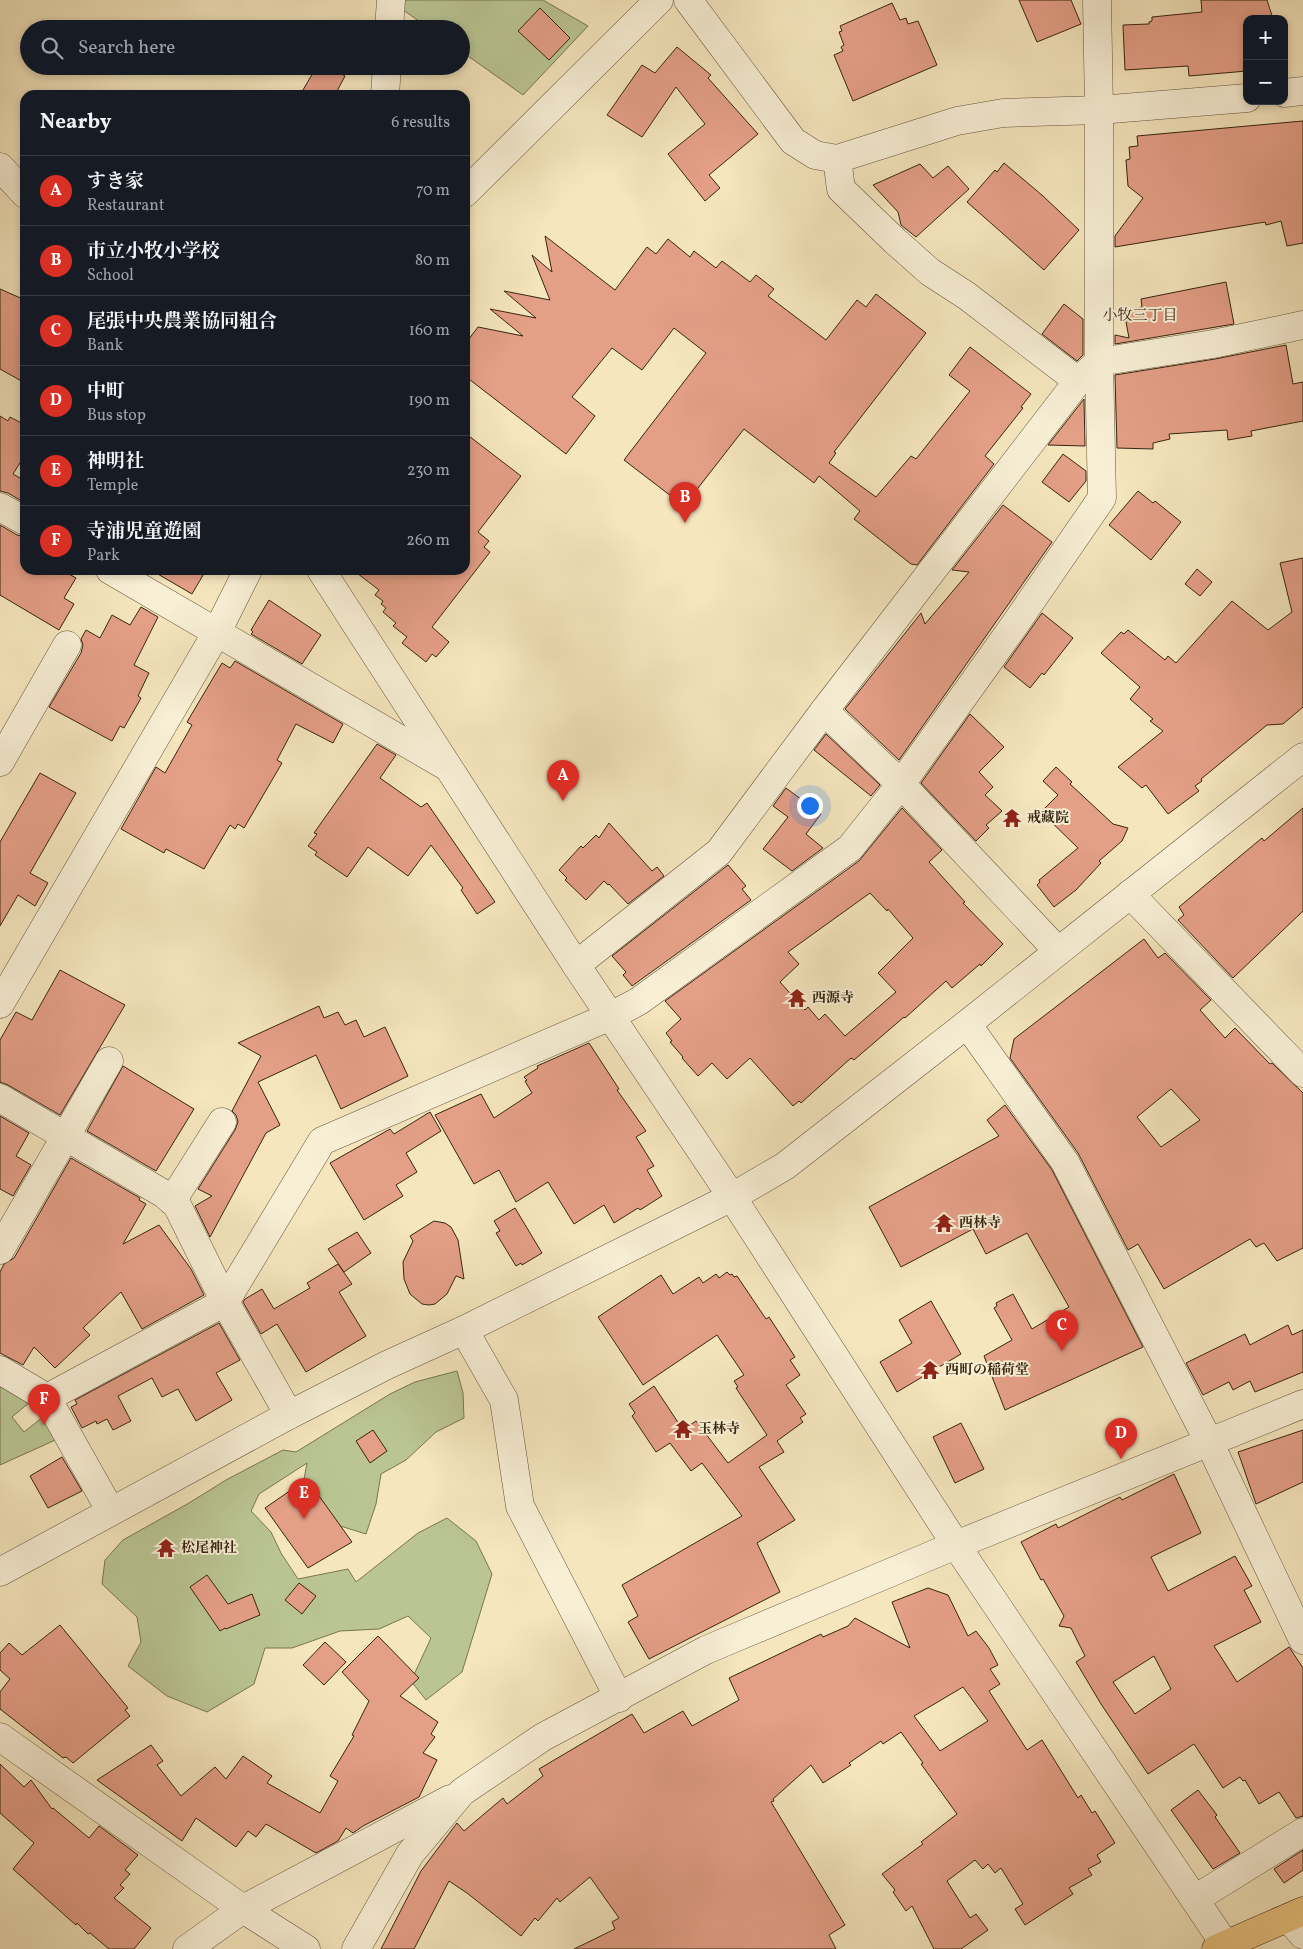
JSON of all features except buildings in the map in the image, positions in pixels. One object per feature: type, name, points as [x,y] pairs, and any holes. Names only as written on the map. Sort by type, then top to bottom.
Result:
[{"type":"main road","points":[[1224,1948],[1298,1921]]},
{"type":"street","points":[[390,20],[391,0]]},
{"type":"street","points":[[470,188],[659,0]]},
{"type":"street","points":[[688,0],[793,141],[815,155],[837,159],[957,121],[1003,113],[1099,110],[1243,98]]},
{"type":"street","points":[[47,1398],[225,1302],[322,1141],[611,1016],[639,1001],[850,848],[902,784],[1102,498],[1099,362],[1097,0]]},
{"type":"street","points":[[385,90],[386,75]]},
{"type":"street","points":[[1288,93],[1303,91]]},
{"type":"street","points":[[837,159],[841,190],[895,241],[930,272],[967,296],[1078,381]]},
{"type":"street","points":[[0,167],[20,189]]},
{"type":"street","points":[[576,965],[719,852],[824,711],[1078,381],[1099,362],[1213,344],[1303,325]]},
{"type":"street","points":[[0,507],[20,518]]},
{"type":"street","points":[[119,575],[449,768]]},
{"type":"street","points":[[0,1004],[218,632],[246,575]]},
{"type":"street","points":[[325,575],[576,965],[732,1197],[956,1545],[1195,1899],[1224,1948]]},
{"type":"street","points":[[0,762],[67,644]]},
{"type":"street","points":[[824,711],[902,784],[1058,951]]},
{"type":"street","points":[[0,1572],[110,1510],[289,1415],[387,1365],[464,1330],[732,1197],[785,1166],[1303,757]]},
{"type":"street","points":[[1130,894],[1303,1073]]},
{"type":"street","points":[[967,1024],[1065,1162],[1209,1442],[1303,1640]]},
{"type":"street","points":[[0,1250],[109,1061]]},
{"type":"street","points":[[0,1098],[164,1194],[177,1205],[225,1302],[289,1415]]},
{"type":"street","points":[[172,1201],[222,1122]]},
{"type":"street","points":[[464,1330],[504,1400],[520,1506],[619,1698]]},
{"type":"street","points":[[0,1370],[47,1398],[110,1510]]},
{"type":"street","points":[[187,1949],[243,1909],[462,1792],[543,1737],[706,1650],[956,1545],[1303,1404]]},
{"type":"street","points":[[0,1738],[243,1909],[306,1949]]},
{"type":"street","points":[[356,1949],[410,1854],[462,1792]]},
{"type":"street","points":[[1195,1899],[1303,1832]]},
{"type":"green space","points":[[400,0],[543,0],[588,26],[523,95],[470,57],[470,20],[417,20],[399,7]]},
{"type":"green space","points":[[457,1371],[463,1393],[464,1418],[436,1432],[406,1460],[381,1474],[376,1504],[366,1534],[321,1520],[301,1495],[307,1463],[259,1494],[251,1511],[271,1532],[281,1553],[298,1579],[348,1569],[356,1582],[418,1533],[447,1518],[476,1541],[492,1574],[462,1672],[426,1700],[411,1681],[431,1638],[408,1616],[379,1629],[340,1631],[292,1648],[265,1648],[254,1684],[207,1712],[167,1696],[128,1666],[141,1642],[137,1617],[102,1584],[105,1560],[123,1540],[226,1480],[283,1450],[296,1452],[390,1394],[415,1382]]},
{"type":"green space","points":[[0,1378],[35,1398],[12,1417],[24,1432],[48,1413],[62,1437],[0,1465]]},
{"type":"place","name":"市立小牧小学校","points":[[685,523]]},
{"type":"place","name":"すき家","points":[[563,801]]},
{"type":"place","name":"戒藏院","points":[[1012,818]]},
{"type":"place","name":"西源寺","points":[[797,998]]},
{"type":"place","name":"西林寺","points":[[944,1223]]},
{"type":"place","name":"尾張中央農業協同組合","points":[[1062,1351]]},
{"type":"place","name":"西町の稲荷堂","points":[[930,1370]]},
{"type":"place","name":"寺浦児童遊園","points":[[44,1425]]},
{"type":"place","name":"玉林寺","points":[[683,1429]]},
{"type":"place","name":"中町","points":[[1121,1459]]},
{"type":"place","name":"神明社","points":[[304,1519]]},
{"type":"place","name":"松尾神社","points":[[166,1548]]},
{"type":"district","name":"小牧三丁目","points":[[1140,316]]}]
